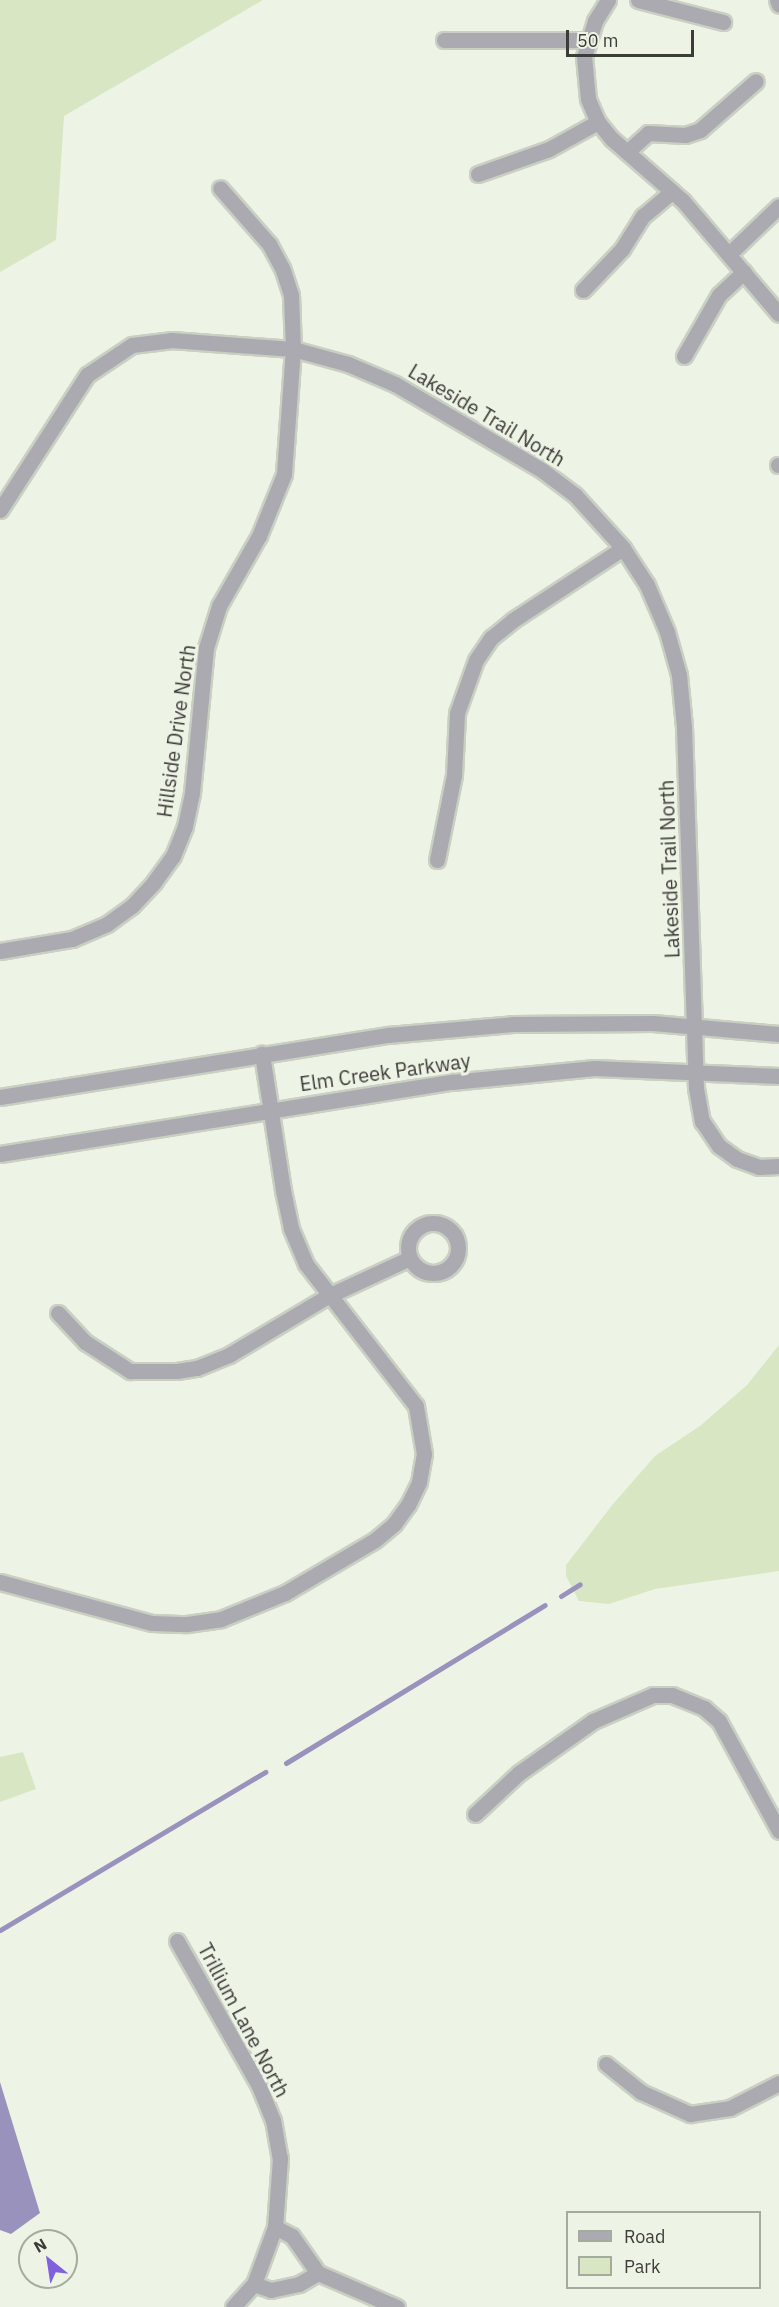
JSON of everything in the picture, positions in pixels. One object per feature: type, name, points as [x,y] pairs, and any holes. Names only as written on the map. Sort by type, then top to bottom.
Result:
[{"type":"street","points":[[638,0],[723,22]]},
{"type":"street","points":[[777,0],[779,5]]},
{"type":"street","points":[[605,1],[584,56],[585,80],[598,122],[627,152],[672,192],[729,254],[779,314]]},
{"type":"street","points":[[444,40],[589,40]]},
{"type":"street","points":[[627,152],[648,133],[685,135],[700,130],[756,81]]},
{"type":"street","points":[[478,174],[549,149],[598,122]]},
{"type":"street","name":"Hillside Drive North","points":[[0,951],[72,939],[107,924],[132,906],[172,856],[192,793],[206,648],[219,606],[259,537],[284,474],[294,349],[291,295],[282,268],[269,244],[220,188]]},
{"type":"street","points":[[583,290],[622,249],[643,216],[672,192]]},
{"type":"street","points":[[729,254],[779,206]]},
{"type":"street","points":[[684,356],[719,295],[744,272]]},
{"type":"street","name":"Lakeside Trail North","points":[[0,510],[75,389],[115,354],[132,345],[171,340],[294,349],[348,364],[395,384],[543,471],[599,518],[623,548],[647,585],[663,622],[679,675],[684,727],[696,1071],[702,1121],[719,1146],[737,1159],[759,1167],[779,1166]]},
{"type":"street","points":[[437,860],[454,776],[457,713],[464,684],[476,660],[491,638],[513,620],[623,548]]},
{"type":"street","name":"Elm Creek Parkway","points":[[0,1097],[388,1035],[513,1024],[695,1025],[779,1034]]},
{"type":"street","points":[[0,1582],[152,1623],[187,1624],[221,1619],[285,1593],[394,1524],[419,1482],[424,1454],[416,1406],[400,1382],[328,1296],[306,1264],[291,1228],[273,1108],[262,1054]]},
{"type":"street","name":"Elm Creek Parkway","points":[[0,1154],[273,1108],[452,1082],[594,1068],[779,1076]]},
{"type":"street","points":[[58,1313],[85,1342],[130,1371],[177,1371],[197,1368],[229,1355],[328,1296],[410,1258]]},
{"type":"street","points":[[475,1814],[519,1773],[593,1720],[643,1698],[672,1695],[704,1708],[719,1721],[779,1831]]},
{"type":"street","name":"Trillium Lane North","points":[[177,1941],[259,2086],[273,2120],[280,2158],[275,2227],[254,2284]]},
{"type":"street","points":[[606,2064],[641,2092],[690,2114],[730,2108],[779,2083]]},
{"type":"street","points":[[275,2227],[292,2236],[318,2273],[397,2307]]},
{"type":"street","points":[[233,2307],[254,2284],[271,2290],[299,2284],[318,2273]]},
{"type":"green space","points":[[0,0],[263,0],[64,116],[56,240],[0,272]]},
{"type":"green space","points":[[779,1345],[779,1571],[655,1589],[609,1604],[579,1601],[566,1576],[566,1565],[613,1504],[655,1456],[700,1426],[747,1385]]},
{"type":"green space","points":[[23,1752],[36,1789],[0,1802],[0,1757]]},
{"type":"shaded area","points":[[0,2082],[40,2213],[11,2234],[0,2230]]},
{"type":"waterway","points":[[561,1596],[580,1584]]},
{"type":"waterway","points":[[286,1763],[545,1605]]},
{"type":"waterway","points":[[0,1930],[265,1772]]}]
